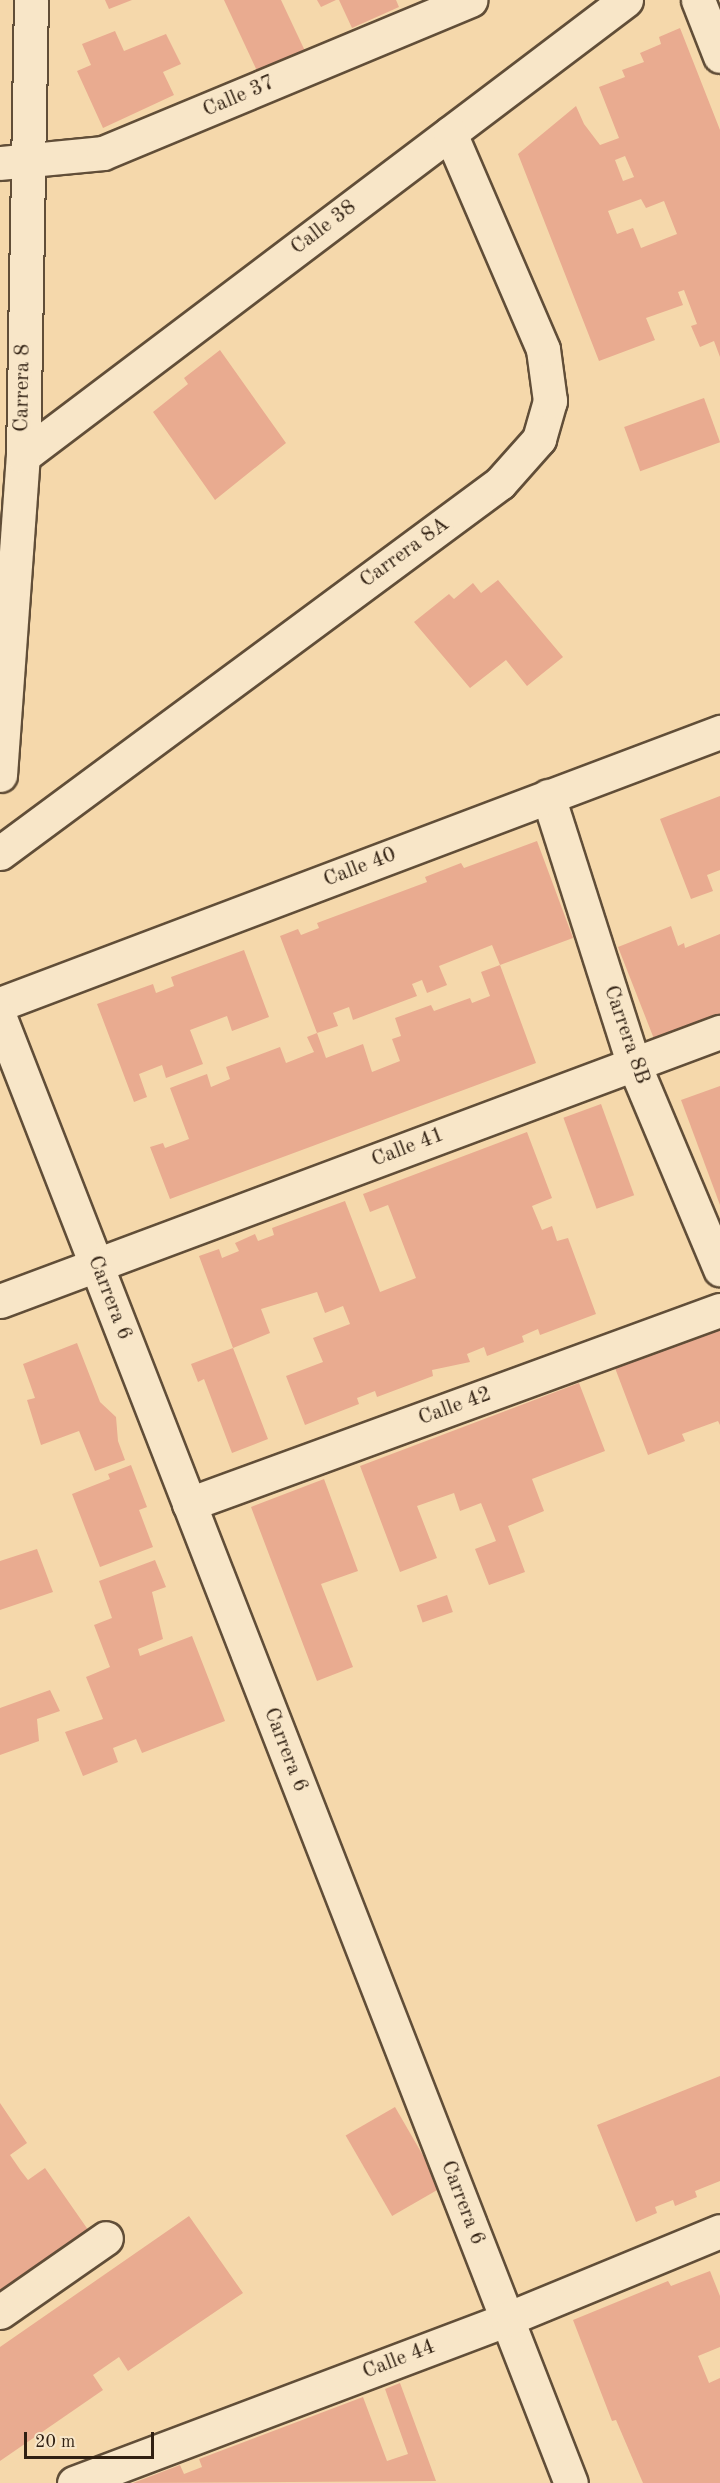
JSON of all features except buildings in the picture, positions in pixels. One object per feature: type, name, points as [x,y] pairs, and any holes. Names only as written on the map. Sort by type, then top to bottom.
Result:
[{"type":"street","name":"Carrera 8","points":[[0,775],[23,456],[13,161],[31,0]]},
{"type":"street","name":"Calle 37","points":[[13,161],[103,153],[470,0]]},
{"type":"street","name":"Calle 38","points":[[23,456],[626,0]]},
{"type":"street","points":[[698,0],[720,56]]},
{"type":"street","name":"Carrera 8A","points":[[0,853],[500,483],[539,439],[550,401],[543,350],[450,133]]},
{"type":"street","name":"Calle 40","points":[[0,1004],[720,732]]},
{"type":"street","name":"Carrera 8B","points":[[548,796],[633,1062],[720,1269]]},
{"type":"street","name":"Carrera 6","points":[[0,1018],[571,2483]]},
{"type":"street","name":"Calle 41","points":[[0,1302],[633,1062],[720,1032]]},
{"type":"street","name":"Calle 42","points":[[189,1504],[720,1310]]},
{"type":"street","name":"Calle 44","points":[[75,2483],[507,2319],[720,2231]]},
{"type":"street","points":[[0,2312],[106,2238]]}]
